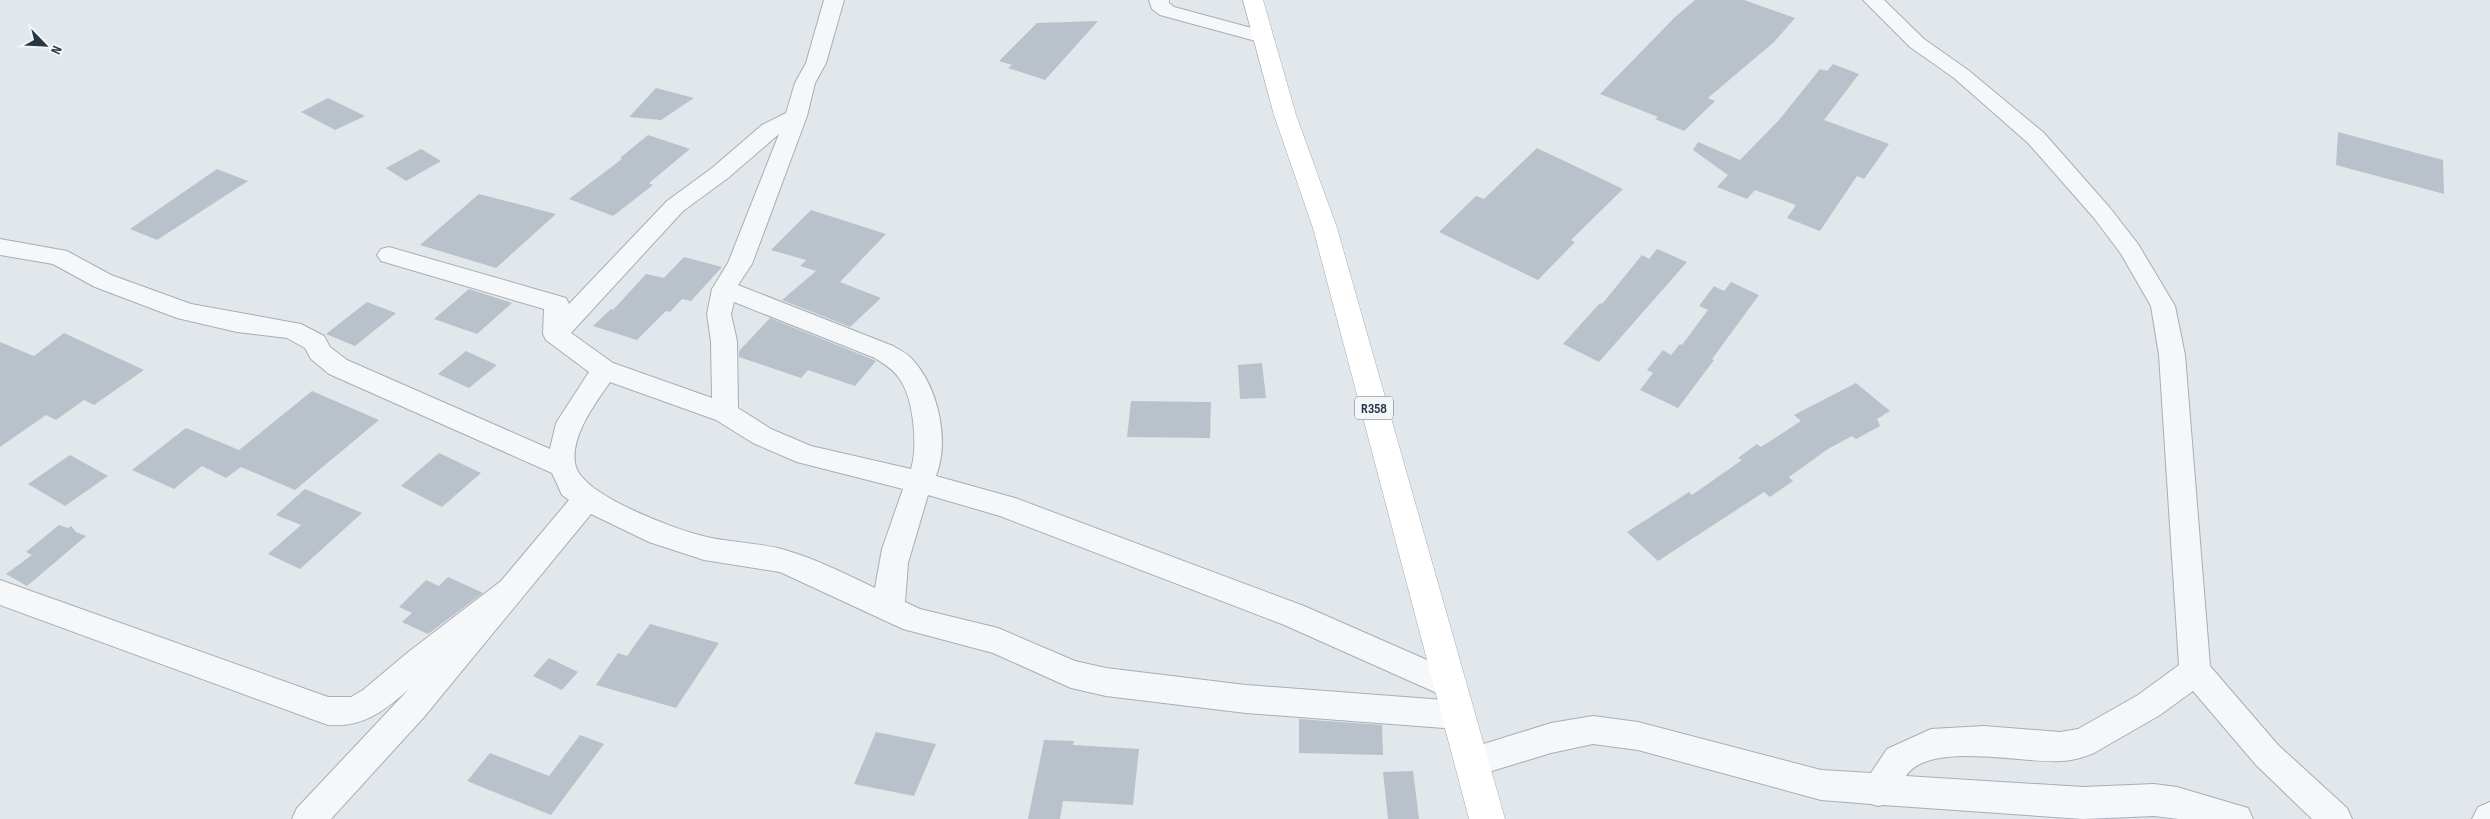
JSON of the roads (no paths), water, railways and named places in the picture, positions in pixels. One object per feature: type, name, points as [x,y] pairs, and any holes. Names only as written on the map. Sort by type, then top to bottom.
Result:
[{"type":"main road","name":"R358","points":[[1253,0],[1284,115],[1325,228],[1448,684],[1487,819]]},
{"type":"street","points":[[724,413],[724,341],[719,314],[724,289],[740,264],[796,116],[806,83],[816,63],[833,0]]},
{"type":"street","points":[[1159,0],[1159,5],[1167,11],[1263,37]]},
{"type":"street","points":[[1873,0],[1917,43],[1975,86],[2036,138],[2102,213],[2130,250],[2163,306],[2172,355],[2195,671],[2267,755],[2335,819]]},
{"type":"street","points":[[555,334],[675,206],[720,173],[770,130],[796,116]]},
{"type":"street","points":[[0,247],[59,257],[103,281],[186,312],[237,323],[292,330],[315,342],[320,353],[338,367],[562,466]]},
{"type":"street","points":[[389,255],[557,304],[555,334]]},
{"type":"street","points":[[724,289],[884,352],[903,364],[912,377],[922,403],[928,434],[927,460],[894,558],[888,585],[890,609]]},
{"type":"street","points":[[555,334],[604,370],[724,413],[762,436],[807,455],[919,482],[1005,506],[1293,615],[1448,684]]},
{"type":"street","points":[[604,370],[569,423],[564,438],[562,466],[572,487],[587,499],[659,534],[704,548],[783,561],[823,577],[914,620],[998,641],[1071,674],[1106,682],[1246,699],[1457,715]]},
{"type":"street","points":[[309,819],[412,707],[587,499]]},
{"type":"street","points":[[0,592],[328,711],[341,712],[356,710],[374,700],[418,662],[512,589]]},
{"type":"street","points":[[1878,790],[1898,760],[1931,744],[1984,741],[2060,747],[2083,743],[2149,705],[2195,671]]},
{"type":"street","points":[[1472,762],[1551,738],[1593,730],[1638,736],[1821,785],[2084,803],[2154,800],[2177,803],[2236,819]]}]
